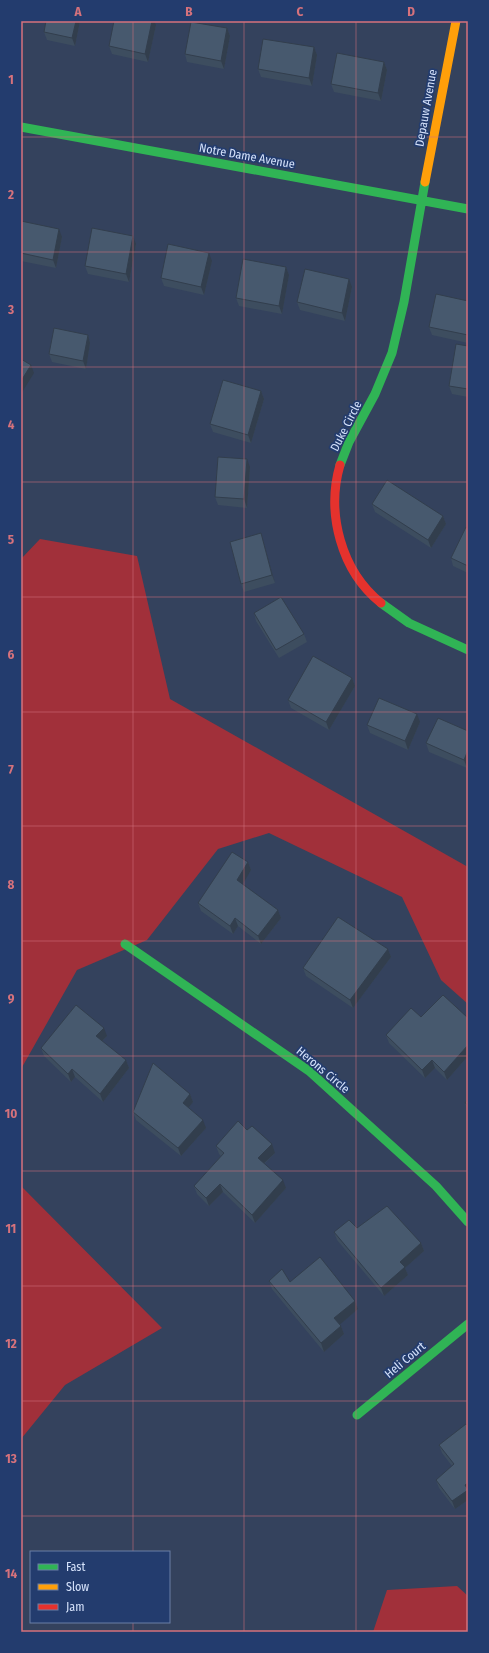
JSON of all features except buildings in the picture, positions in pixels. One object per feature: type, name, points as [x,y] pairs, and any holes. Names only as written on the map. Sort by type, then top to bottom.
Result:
[{"type":"street","name":"Depauw Avenue","points":[[422,200],[456,21]]},
{"type":"street","name":"Notre Dame Avenue","points":[[21,127],[468,209]]},
{"type":"street","name":"Duke Circle","points":[[422,200],[401,316],[386,367],[372,401],[350,439],[342,457],[336,484],[335,517],[341,545],[354,572],[366,589],[387,610],[412,625],[468,650]]},
{"type":"street","name":"Herons Circle","points":[[125,944],[309,1071],[436,1186],[468,1222]]},
{"type":"street","name":"Heli Court","points":[[357,1415],[468,1324]]},
{"type":"shaded area","points":[[40,539],[137,556],[170,699],[468,867],[468,1004],[441,980],[402,897],[269,833],[218,849],[147,940],[77,970],[21,1069],[21,559]]},
{"type":"shaded area","points":[[21,1186],[162,1328],[65,1385],[21,1439]]},
{"type":"shaded area","points":[[457,1586],[468,1596],[468,1632],[373,1632],[387,1590]]},
{"type":"traffic: fast","points":[[21,127],[468,209]]},
{"type":"traffic: fast","points":[[340,465],[349,442],[375,394],[392,353],[404,302],[425,182]]},
{"type":"traffic: fast","points":[[381,603],[409,623],[468,650]]},
{"type":"traffic: fast","points":[[125,944],[309,1071],[436,1186],[468,1222]]},
{"type":"traffic: fast","points":[[357,1415],[468,1324]]},
{"type":"traffic: slow","points":[[425,182],[456,21]]},
{"type":"traffic: jam","points":[[340,465],[336,483],[335,502],[336,521],[340,540],[356,575],[367,590],[381,603]]}]
